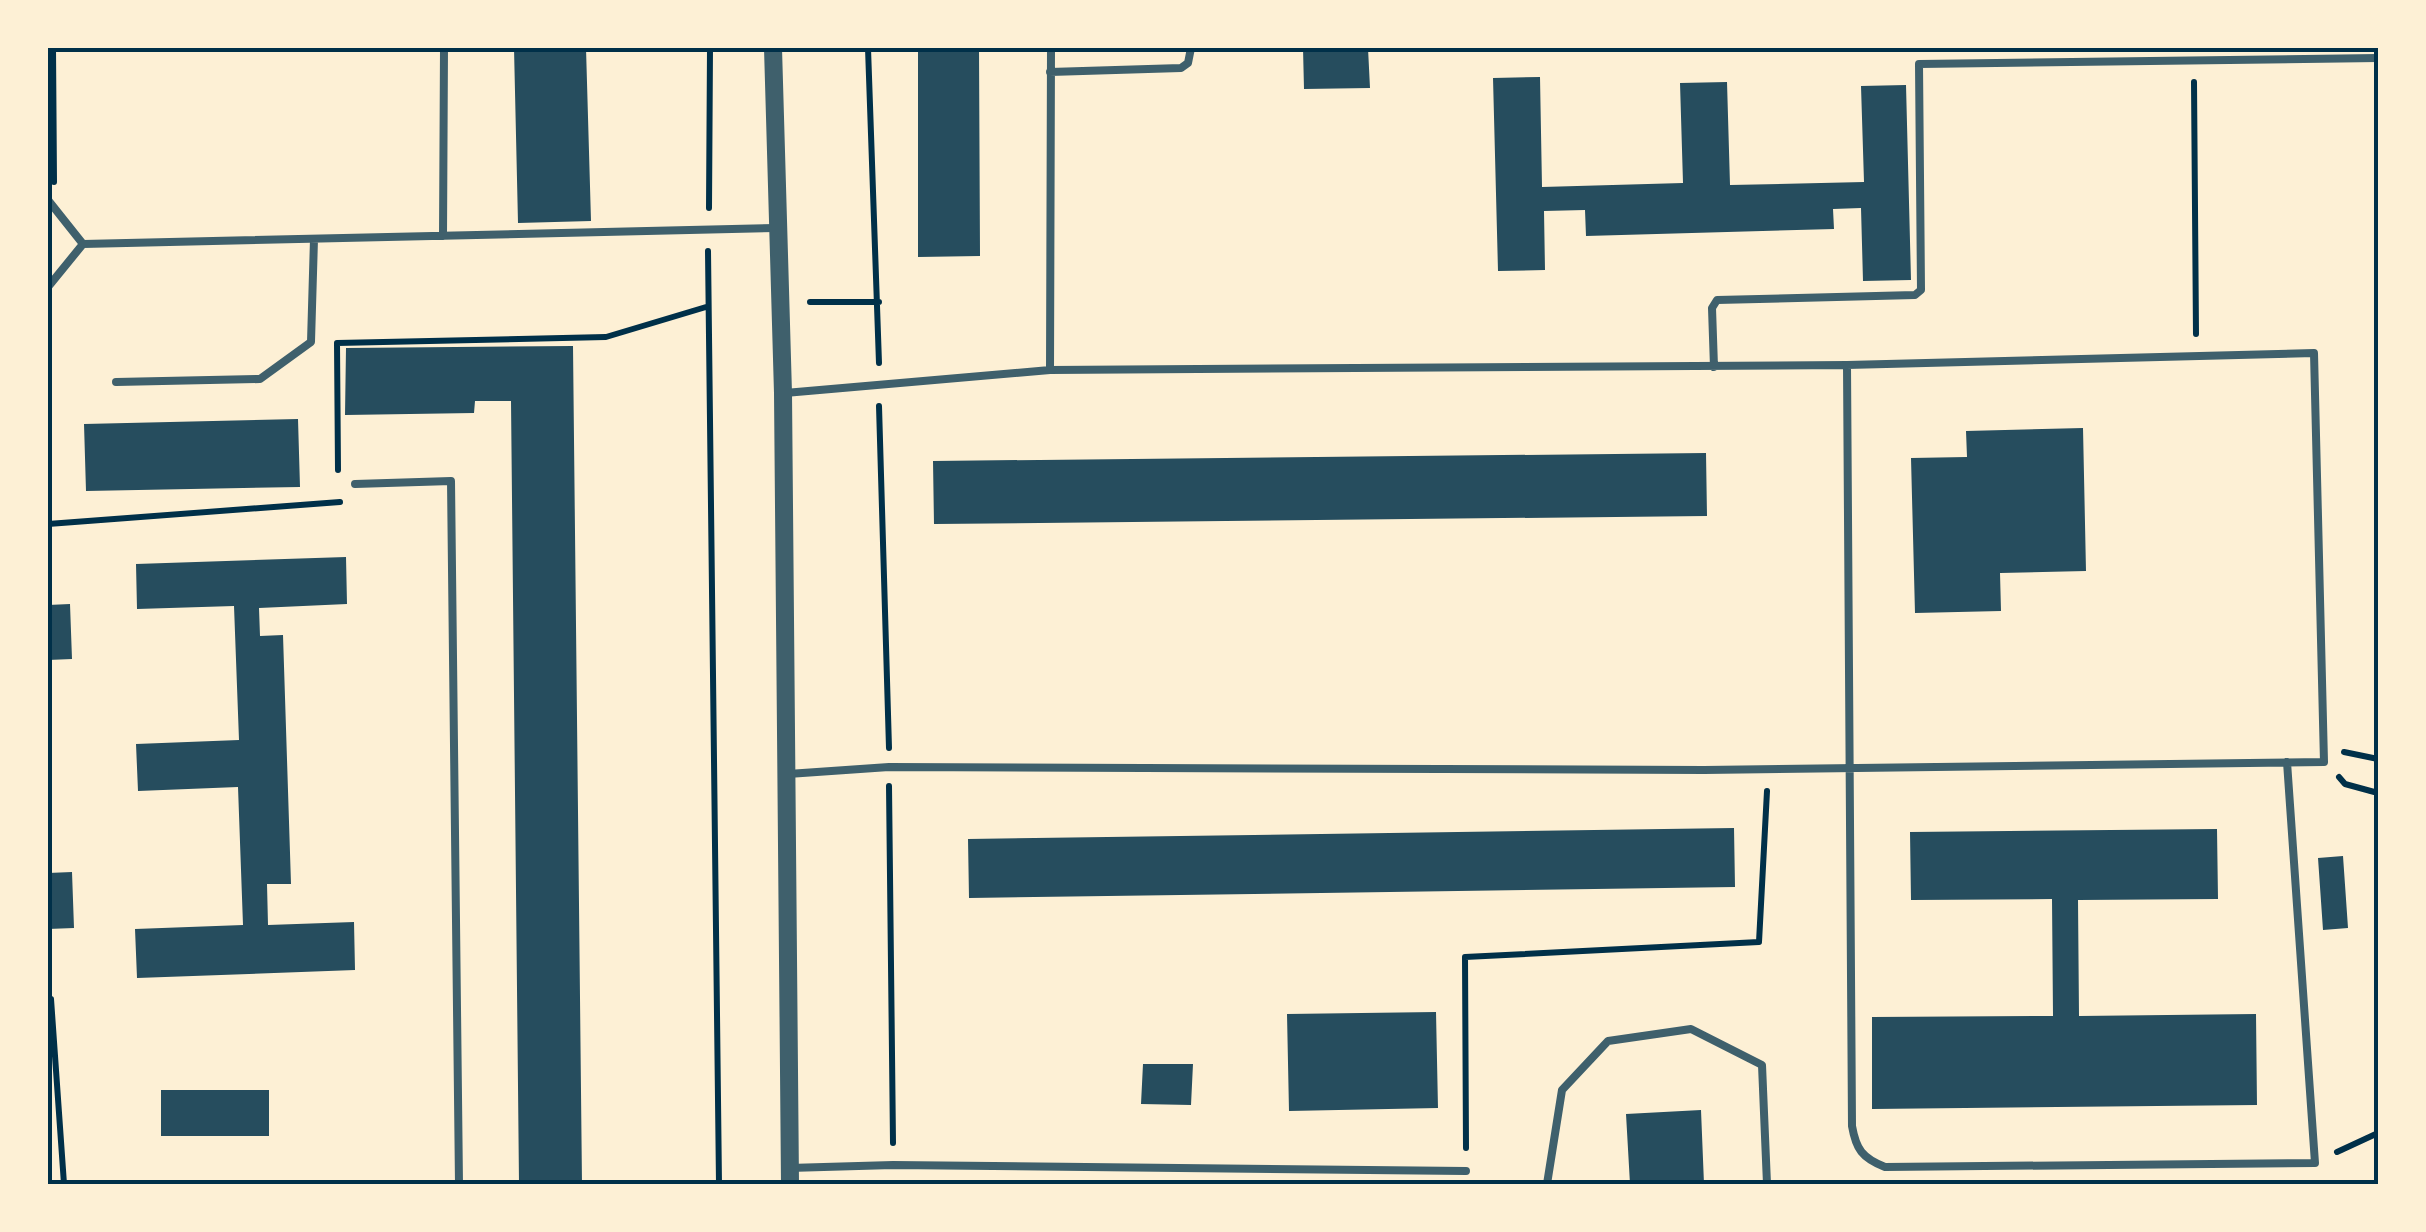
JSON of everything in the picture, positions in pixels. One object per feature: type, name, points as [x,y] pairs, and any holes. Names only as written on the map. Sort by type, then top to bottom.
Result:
[{"type":"street","points":[[773,48],[783,394],[790,1176]]},
{"type":"lane","points":[[443,236],[444,48]]},
{"type":"lane","points":[[1050,48],[1050,370]]},
{"type":"lane","points":[[1050,72],[1181,68],[1188,63],[1190,48]]},
{"type":"lane","points":[[1714,367],[1712,308],[1717,300],[1915,295],[1922,290],[1917,66],[2378,58]]},
{"type":"lane","points":[[48,200],[83,244]]},
{"type":"lane","points":[[49,286],[83,244],[776,228]]},
{"type":"lane","points":[[116,382],[260,379],[310,342],[314,239]]},
{"type":"lane","points":[[783,394],[1050,370],[1847,366],[2314,353],[2324,746],[2324,762],[1847,765],[1769,770],[889,767],[784,774]]},
{"type":"lane","points":[[1847,366],[1852,1126],[1856,1146],[1868,1160],[1884,1167],[2315,1162],[2287,762]]},
{"type":"lane","points":[[355,484],[450,481],[459,1184]]},
{"type":"lane","points":[[1547,1184],[1562,1090],[1608,1041],[1691,1029],[1762,1065],[1767,1184]]},
{"type":"lane","points":[[790,1176],[893,1164],[1466,1171]]},
{"type":"path","points":[[53,48],[50,89],[54,208]]},
{"type":"path","points":[[710,48],[706,307],[719,1184]]},
{"type":"path","points":[[868,48],[879,302],[893,1164]]},
{"type":"path","points":[[2194,60],[2197,356]]},
{"type":"path","points":[[48,373],[49,286]]},
{"type":"path","points":[[810,302],[879,302]]},
{"type":"path","points":[[338,501],[337,343],[606,337],[706,307]]},
{"type":"path","points":[[48,524],[338,501],[355,484]]},
{"type":"path","points":[[2324,746],[2378,760]]},
{"type":"path","points":[[2324,762],[2344,784],[2378,793]]},
{"type":"path","points":[[1466,1171],[1464,957],[1759,942],[1769,770]]},
{"type":"path","points":[[48,999],[64,1184]]},
{"type":"path","points":[[2315,1162],[2378,1133]]},
{"type":"building","points":[[514,48],[586,48],[591,221],[518,223]]},
{"type":"building","points":[[918,48],[979,48],[980,256],[918,257]]},
{"type":"building","points":[[1303,48],[1368,48],[1370,88],[1304,89]]},
{"type":"building","points":[[1540,77],[1542,187],[1683,183],[1680,83],[1727,82],[1730,185],[1864,182],[1861,86],[1906,85],[1911,280],[1863,281],[1861,208],[1833,209],[1834,229],[1586,236],[1585,210],[1544,211],[1545,270],[1498,271],[1493,78]]},
{"type":"building","points":[[573,346],[582,1184],[519,1184],[511,401],[475,401],[474,413],[345,415],[346,348]]},
{"type":"building","points":[[298,419],[300,487],[86,491],[84,424]]},
{"type":"building","points":[[2083,428],[2086,571],[2000,573],[2001,611],[1915,613],[1911,458],[1967,457],[1966,431]]},
{"type":"building","points":[[1706,453],[1707,516],[934,524],[933,461]]},
{"type":"building","points":[[346,557],[347,604],[259,608],[260,636],[283,635],[291,884],[267,884],[268,925],[354,922],[355,970],[137,978],[135,929],[243,925],[238,787],[138,791],[136,744],[239,740],[234,606],[137,609],[136,564]]},
{"type":"building","points":[[70,604],[72,659],[48,660],[48,605]]},
{"type":"building","points":[[1734,828],[1735,887],[969,898],[968,839]]},
{"type":"building","points":[[2217,829],[2218,899],[2078,900],[2079,1016],[2256,1014],[2257,1105],[1872,1109],[1872,1017],[2053,1016],[2052,899],[1911,900],[1910,832]]},
{"type":"building","points":[[2343,856],[2348,928],[2323,930],[2318,858]]},
{"type":"building","points":[[72,872],[74,928],[48,929],[48,873]]},
{"type":"building","points":[[1436,1012],[1438,1108],[1289,1111],[1287,1014]]},
{"type":"building","points":[[1143,1064],[1193,1064],[1191,1105],[1141,1104]]},
{"type":"building","points":[[161,1090],[269,1090],[269,1136],[161,1136]]},
{"type":"building","points":[[1701,1110],[1704,1184],[1630,1184],[1626,1114]]}]
